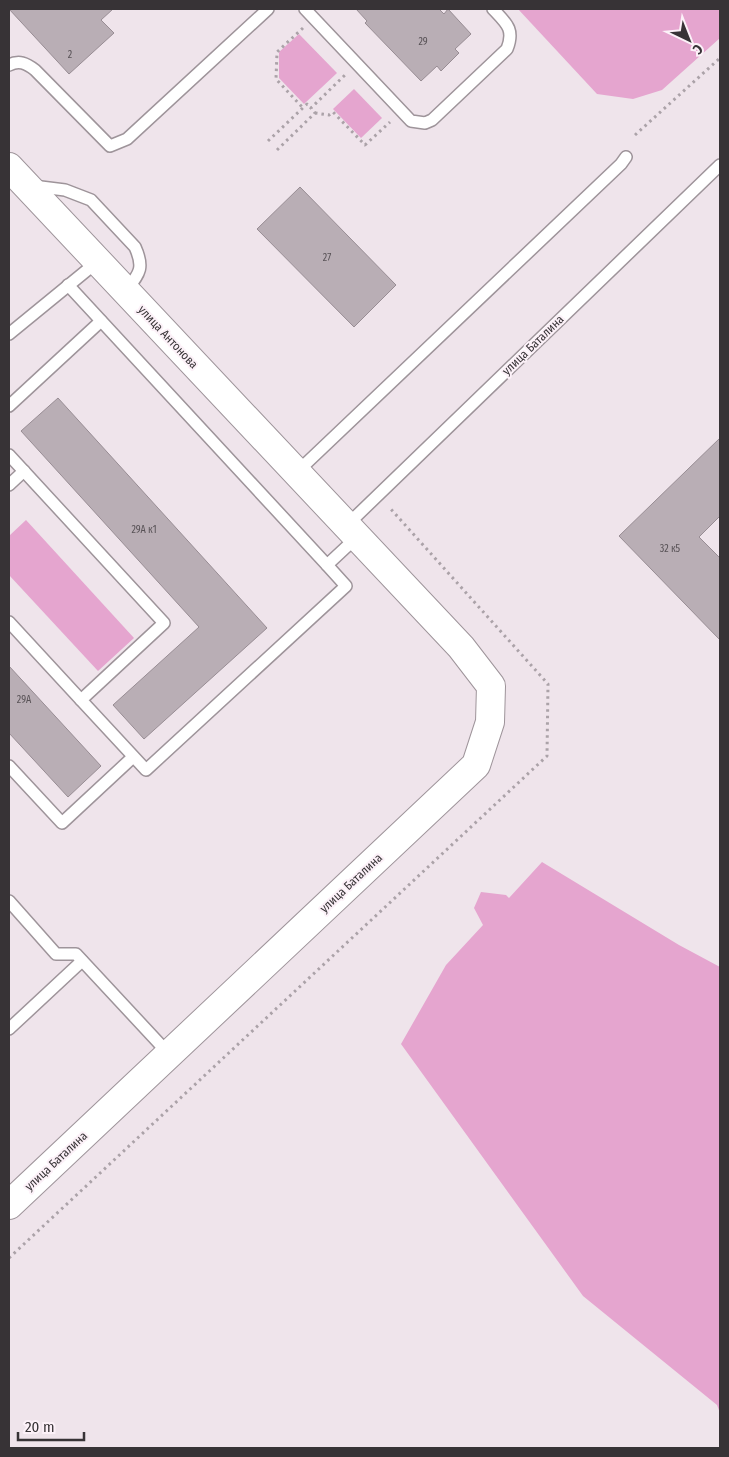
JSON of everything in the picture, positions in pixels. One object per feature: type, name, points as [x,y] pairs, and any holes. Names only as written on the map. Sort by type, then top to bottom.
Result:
[{"type":"main road","name":"улица Антонова","points":[[17,176],[344,523]]},
{"type":"main road","name":"улица Баталина","points":[[9,1205],[476,764],[490,722],[491,686],[461,647],[344,523]]},
{"type":"lane","points":[[9,65],[15,62],[26,63],[35,70],[110,146],[127,139],[268,9]]},
{"type":"lane","points":[[305,9],[411,121],[425,123],[432,120],[507,49],[511,40],[510,28],[493,9]]},
{"type":"lane","points":[[296,473],[621,164],[626,157]]},
{"type":"lane","name":"улица Баталина","points":[[344,523],[720,166]]},
{"type":"lane","points":[[17,176],[91,200],[136,247],[141,267],[137,277],[125,292]]},
{"type":"lane","points":[[9,334],[97,262]]},
{"type":"lane","points":[[9,622],[146,770],[346,586],[68,285]]},
{"type":"lane","points":[[9,406],[101,321]]},
{"type":"lane","points":[[9,455],[164,623],[81,700]]},
{"type":"lane","points":[[9,485],[24,471]]},
{"type":"lane","points":[[326,565],[344,523]]},
{"type":"lane","points":[[9,766],[62,823],[133,757]]},
{"type":"lane","points":[[9,901],[56,954],[76,954],[169,1054]]},
{"type":"lane","points":[[9,1029],[82,961]]},
{"type":"path","points":[[303,108],[276,79],[277,52],[305,26]]},
{"type":"path","points":[[635,135],[720,58]]},
{"type":"path","points":[[311,108],[348,73],[342,66]]},
{"type":"path","points":[[268,141],[307,104],[316,113],[329,116],[333,112],[365,145],[392,120]]},
{"type":"path","points":[[277,150],[316,113]]},
{"type":"shaded area","points":[[518,9],[720,9],[720,38],[662,90],[633,99],[597,94]]},
{"type":"shaded area","points":[[299,34],[337,73],[304,104],[279,78],[279,52]]},
{"type":"shaded area","points":[[354,89],[382,118],[361,138],[333,109]]},
{"type":"shaded area","points":[[26,520],[134,638],[98,671],[9,575],[9,536]]},
{"type":"shaded area","points":[[542,862],[679,945],[720,967],[720,1413],[717,1405],[583,1296],[401,1044],[446,965],[483,925],[474,908],[481,892],[506,895],[509,898]]},
{"type":"building","points":[[9,9],[113,9],[101,20],[114,33],[69,74]]},
{"type":"building","points":[[356,9],[439,9],[444,14],[448,9],[471,34],[455,49],[459,53],[441,71],[437,66],[421,81],[365,23],[367,21]]},
{"type":"building","points":[[300,187],[396,285],[354,327],[257,229]]},
{"type":"building","points":[[58,398],[267,628],[144,739],[113,705],[199,627],[21,431]]},
{"type":"building","points":[[720,438],[720,516],[699,537],[720,558],[720,640],[619,536]]},
{"type":"building","points":[[9,666],[101,766],[68,797],[9,733]]}]
